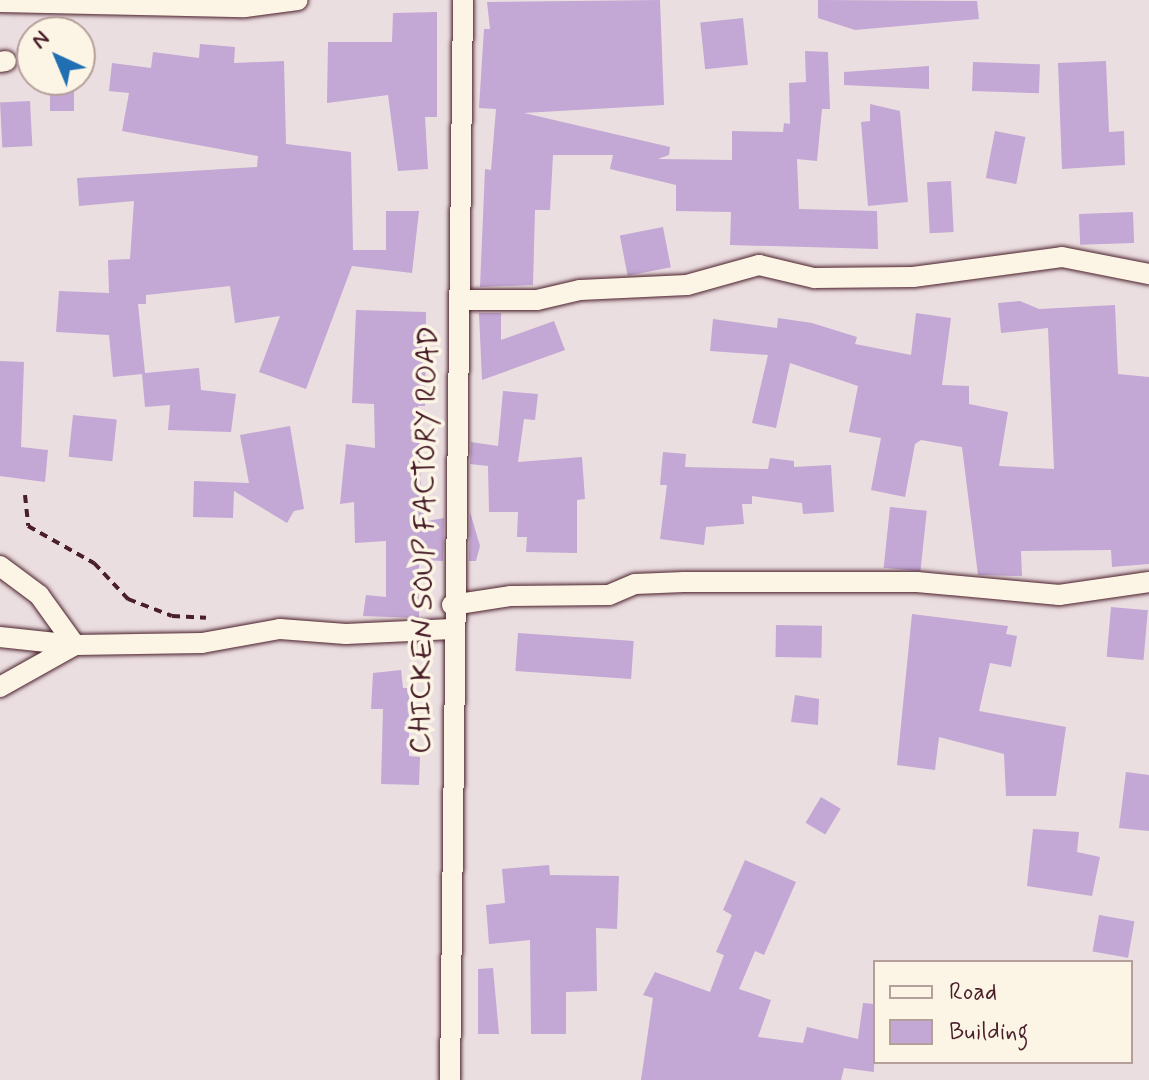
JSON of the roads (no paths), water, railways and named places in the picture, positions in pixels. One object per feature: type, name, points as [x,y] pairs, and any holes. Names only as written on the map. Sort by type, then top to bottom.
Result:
[{"type":"street","points":[[0,2],[245,3],[298,0]]},
{"type":"street","name":"CHICKEN SOUP FACTORY ROAD","points":[[450,1080],[452,605],[463,0]]},
{"type":"street","points":[[459,300],[537,300],[580,290],[687,285],[759,265],[814,278],[913,277],[1062,257],[1149,274]]},
{"type":"street","points":[[0,566],[39,595],[75,645]]},
{"type":"street","points":[[452,605],[511,596],[609,595],[635,584],[684,582],[917,582],[1059,595],[1149,582]]},
{"type":"street","points":[[0,637],[75,645],[202,643],[280,629],[346,634],[452,629]]},
{"type":"street","points":[[0,687],[75,645]]}]
